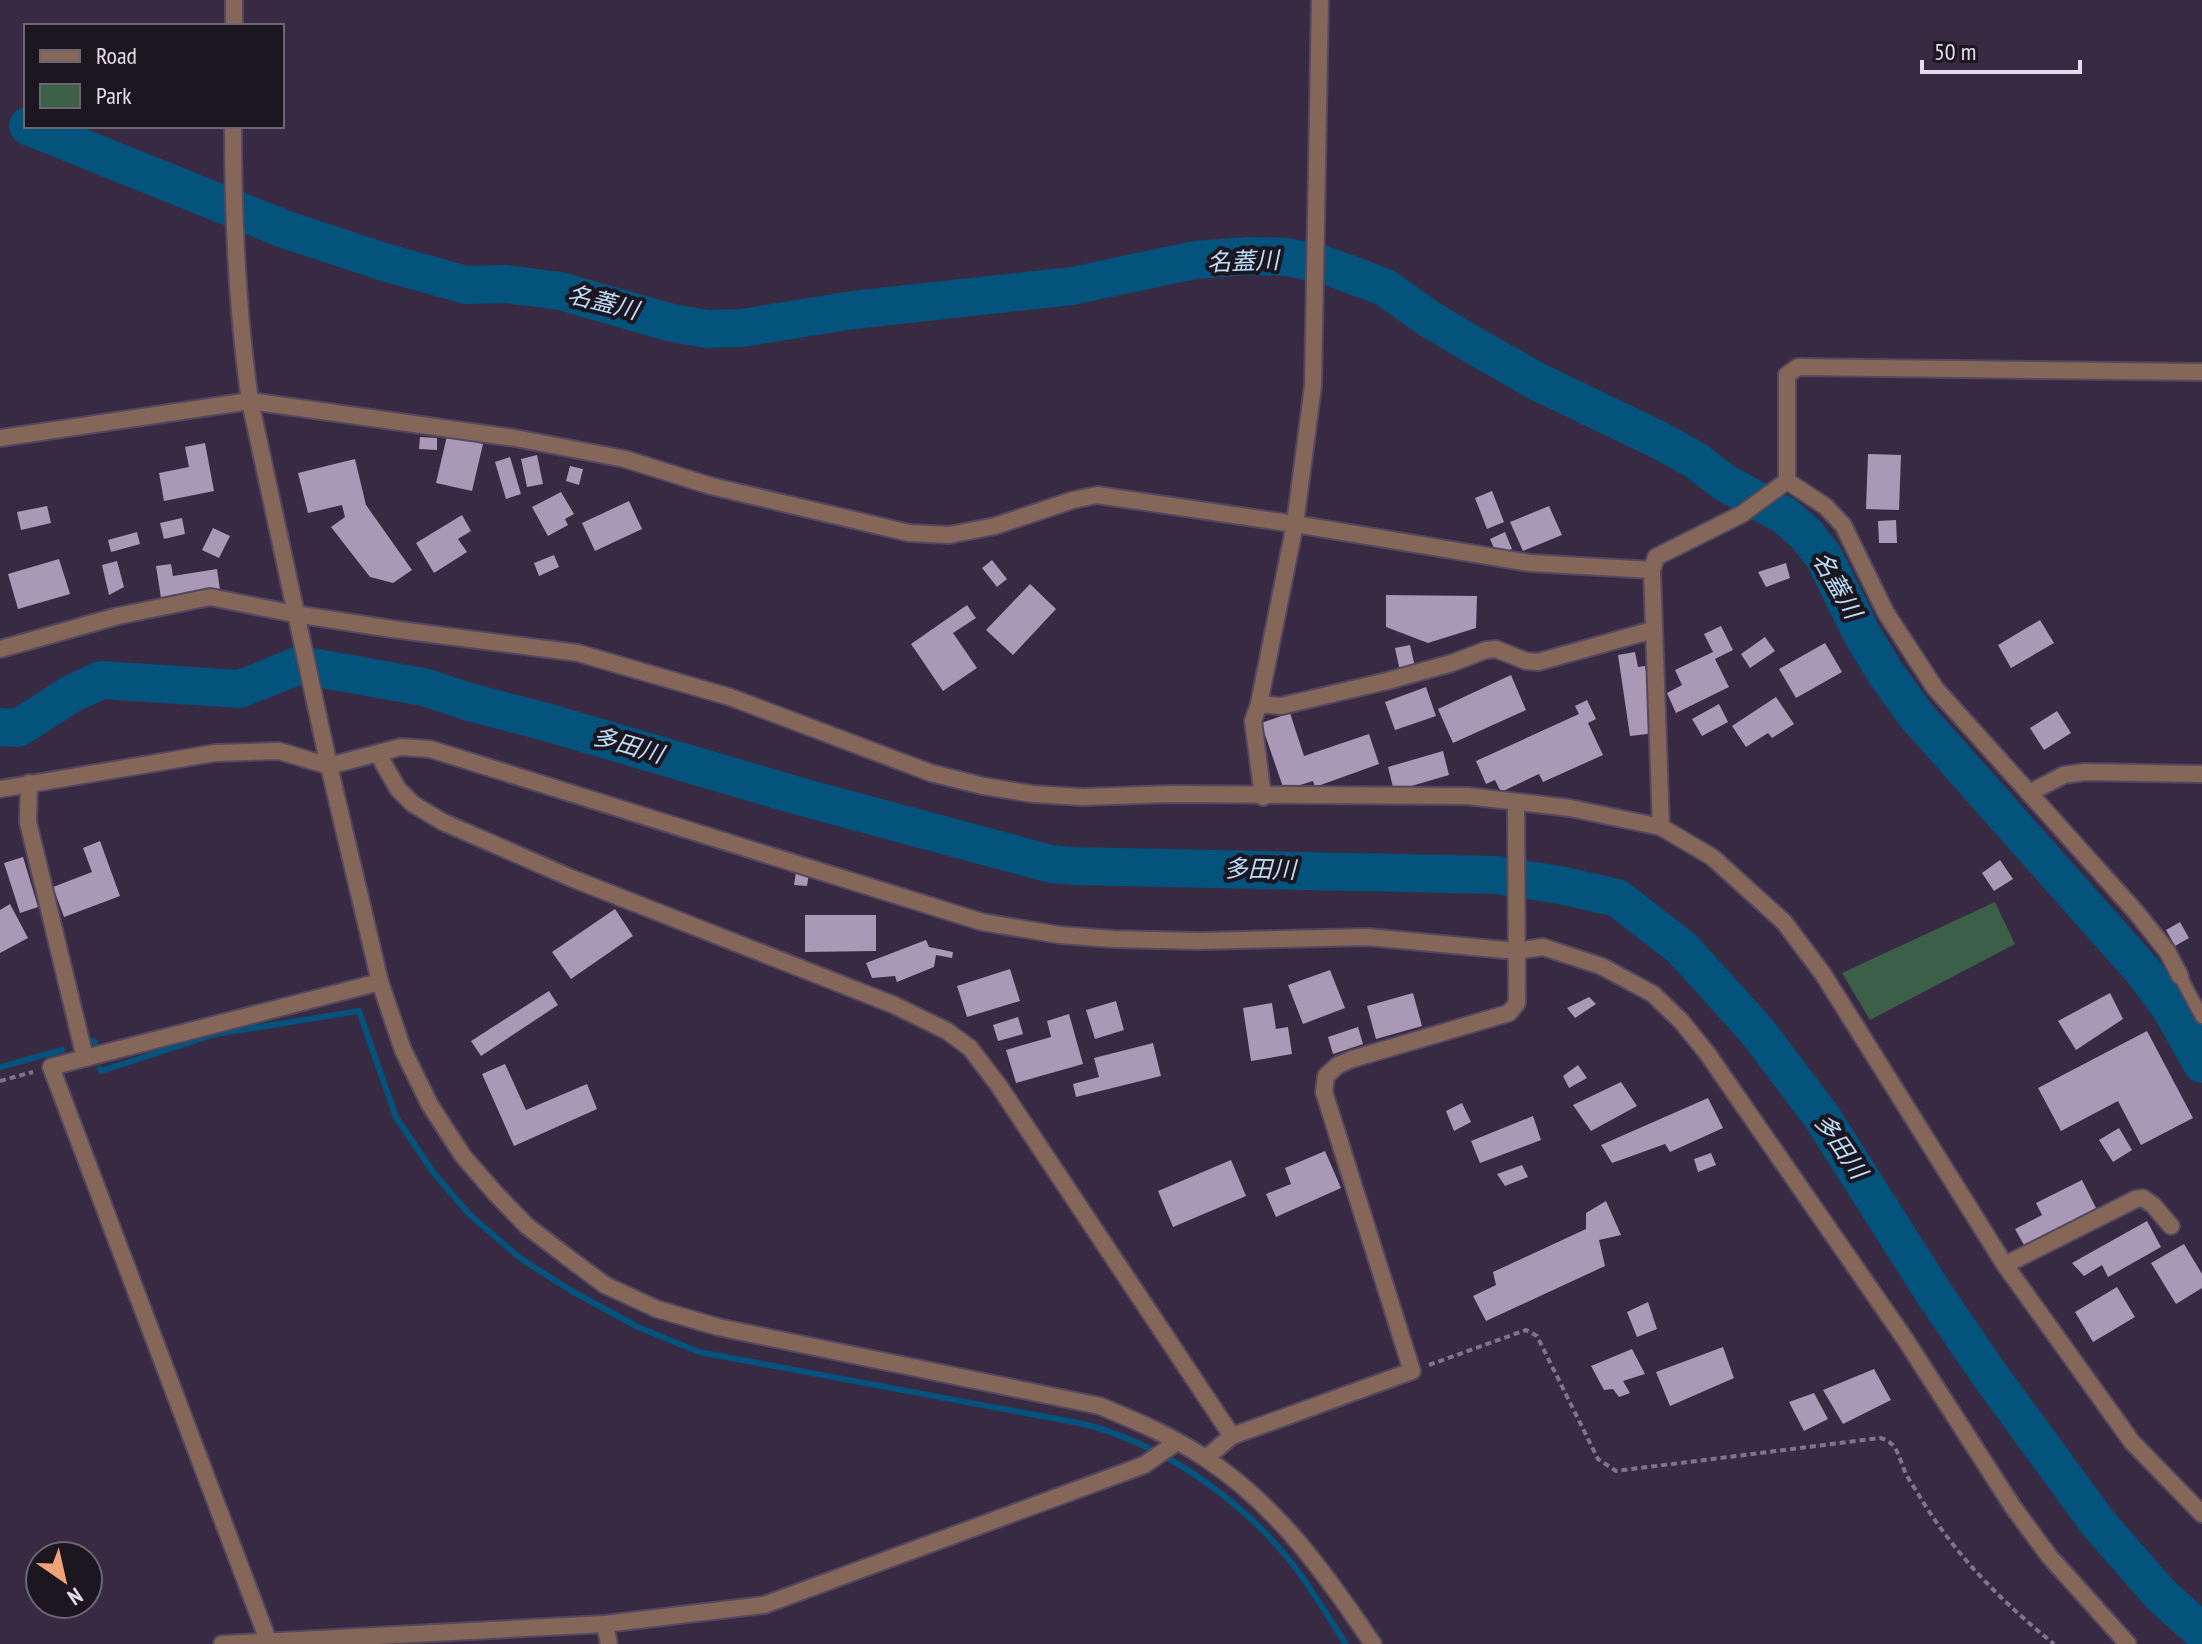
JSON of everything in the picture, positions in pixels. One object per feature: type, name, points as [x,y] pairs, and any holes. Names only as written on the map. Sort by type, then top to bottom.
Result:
[{"type":"street","points":[[234,0],[234,24]]},
{"type":"street","points":[[1263,797],[1253,721],[1295,524],[1313,386],[1320,0]]},
{"type":"street","points":[[233,128],[244,360],[250,401],[329,766],[380,982],[410,1064],[430,1105],[463,1156],[527,1226],[605,1285],[657,1309],[718,1327],[1100,1406],[1156,1430],[1165,1450]]},
{"type":"street","points":[[1783,485],[1787,375],[1798,367],[2202,372]]},
{"type":"street","points":[[0,438],[250,401],[515,438],[625,459],[711,486],[909,533],[949,535],[995,526],[1097,495],[1530,563],[1652,570]]},
{"type":"street","points":[[1661,827],[1653,630],[1652,570],[1656,557],[1742,514],[1783,485]]},
{"type":"street","points":[[1783,485],[1825,506],[1843,525],[1886,613],[1935,688],[2136,912],[2167,951],[2180,976]]},
{"type":"street","points":[[0,649],[118,616],[210,597],[297,621],[578,653],[730,697],[931,773],[1033,794],[1082,797],[1171,794],[1467,796],[1515,809],[1570,808],[1661,827],[1712,857],[1784,922],[1823,974],[2005,1265],[2132,1442],[2202,1514]]},
{"type":"street","points":[[1259,704],[1281,706],[1296,703],[1452,663],[1486,650],[1496,649],[1526,661],[1538,662],[1653,630]]},
{"type":"street","points":[[0,789],[215,753],[279,751],[329,766],[401,747],[430,749],[982,922],[1060,935],[1113,939],[1199,941],[1368,937],[1543,947],[1601,966],[1653,994],[1681,1021],[1707,1053],[1905,1339],[2013,1507],[2049,1556],[2128,1644]]},
{"type":"street","points":[[378,754],[398,789],[413,804],[443,822],[571,878],[894,1005],[947,1031],[970,1048],[1232,1436]]},
{"type":"street","points":[[2029,793],[2064,775],[2085,772],[2202,774]]},
{"type":"street","points":[[29,783],[28,822],[85,1058]]},
{"type":"street","points":[[1206,1458],[1232,1436],[1412,1371],[1324,1092],[1326,1076],[1338,1065],[1352,1059],[1509,1013],[1517,1003],[1515,809]]},
{"type":"street","points":[[268,1640],[51,1067],[380,982]]},
{"type":"street","points":[[2005,1265],[2136,1199],[2143,1198],[2153,1205],[2171,1226]]},
{"type":"street","points":[[222,1644],[605,1624],[764,1605],[1144,1465],[1165,1450],[1206,1458],[1260,1502],[1309,1552],[1373,1644]]},
{"type":"street","points":[[605,1624],[609,1644]]},
{"type":"lane","points":[[2180,976],[2202,1017]]},
{"type":"path","points":[[0,1081],[51,1067]]},
{"type":"path","points":[[1412,1371],[1526,1330],[1537,1336],[1598,1459],[1616,1471],[1880,1438],[1889,1440],[1929,1512],[1982,1580],[2015,1613],[2054,1644]]},
{"type":"green space","points":[[1995,902],[2015,944],[1870,1020],[1842,973]]},
{"type":"building","points":[[447,436],[483,444],[472,491],[436,483]]},
{"type":"building","points":[[420,437],[437,438],[437,450],[419,449]]},
{"type":"building","points":[[205,443],[214,491],[164,501],[159,473],[189,467],[185,447]]},
{"type":"building","points":[[1868,454],[1901,455],[1899,510],[1866,509]]},
{"type":"building","points":[[537,455],[543,484],[527,487],[521,459]]},
{"type":"building","points":[[510,457],[521,494],[506,499],[495,462]]},
{"type":"building","points":[[355,459],[366,505],[412,570],[393,583],[370,577],[331,527],[345,517],[342,505],[308,513],[298,473]]},
{"type":"building","points":[[570,466],[583,469],[579,485],[566,481]]},
{"type":"building","points":[[1492,491],[1504,522],[1487,529],[1475,498]]},
{"type":"building","points":[[561,492],[574,514],[565,519],[568,525],[548,536],[532,507]]},
{"type":"building","points":[[629,501],[642,529],[595,551],[582,523]]},
{"type":"building","points":[[47,506],[51,523],[21,530],[17,512]]},
{"type":"building","points":[[1549,506],[1562,535],[1523,551],[1510,522]]},
{"type":"building","points":[[462,515],[471,531],[458,539],[467,552],[434,573],[416,543]]},
{"type":"building","points":[[182,518],[185,534],[164,539],[160,523]]},
{"type":"building","points":[[1896,520],[1897,543],[1879,543],[1878,521]]},
{"type":"building","points":[[213,528],[230,536],[219,558],[202,550]]},
{"type":"building","points":[[137,532],[140,544],[111,552],[108,540]]},
{"type":"building","points":[[1505,532],[1512,549],[1497,555],[1490,539]]},
{"type":"building","points":[[554,555],[559,567],[539,576],[534,563]]},
{"type":"building","points":[[59,559],[70,594],[18,609],[8,574]]},
{"type":"building","points":[[992,560],[1007,579],[997,587],[982,568]]},
{"type":"building","points":[[117,561],[124,587],[109,595],[102,565]]},
{"type":"building","points":[[1786,563],[1790,578],[1766,587],[1758,572]]},
{"type":"building","points":[[171,564],[173,576],[217,569],[220,590],[161,598],[156,566]]},
{"type":"building","points":[[1030,584],[1056,609],[1013,655],[986,630]]},
{"type":"building","points":[[1386,595],[1477,596],[1476,628],[1428,643],[1386,627]]},
{"type":"building","points":[[967,605],[976,618],[953,633],[977,668],[943,691],[911,644]]},
{"type":"building","points":[[2040,620],[2054,643],[2011,668],[1998,645]]},
{"type":"building","points":[[1721,626],[1733,650],[1715,659],[1729,687],[1676,713],[1667,693],[1682,685],[1675,670],[1713,652],[1704,634]]},
{"type":"building","points":[[1765,637],[1775,651],[1750,668],[1741,654]]},
{"type":"building","points":[[1825,643],[1842,672],[1796,698],[1779,669]]},
{"type":"building","points":[[1410,645],[1415,667],[1400,671],[1395,648]]},
{"type":"building","points":[[1635,652],[1638,667],[1645,666],[1655,733],[1630,736],[1618,655]]},
{"type":"building","points":[[1511,675],[1526,710],[1453,743],[1438,709]]},
{"type":"building","points":[[1426,687],[1436,716],[1395,730],[1385,702]]},
{"type":"building","points":[[1776,697],[1794,724],[1772,738],[1768,733],[1746,747],[1732,726]]},
{"type":"building","points":[[1587,700],[1596,719],[1588,723],[1603,755],[1543,782],[1539,774],[1501,792],[1495,780],[1486,784],[1476,761],[1579,714],[1575,706]]},
{"type":"building","points":[[1719,704],[1728,722],[1702,736],[1692,719]]},
{"type":"building","points":[[2057,711],[2071,733],[2044,750],[2030,728]]},
{"type":"building","points":[[1290,713],[1304,756],[1369,734],[1379,764],[1315,787],[1313,781],[1284,790],[1261,723]]},
{"type":"building","points":[[1443,751],[1449,775],[1394,791],[1388,767]]},
{"type":"building","points":[[100,841],[120,896],[64,917],[53,887],[92,872],[83,848]]},
{"type":"building","points":[[23,857],[38,907],[20,913],[4,863]]},
{"type":"building","points":[[2000,860],[2013,879],[1994,891],[1982,873]]},
{"type":"building","points":[[796,872],[809,873],[807,886],[794,885]]},
{"type":"building","points":[[10,904],[28,938],[0,953],[0,910]]},
{"type":"building","points":[[615,909],[633,936],[571,979],[552,952]]},
{"type":"building","points":[[805,915],[876,915],[876,951],[805,952]]},
{"type":"building","points":[[2180,922],[2189,938],[2175,946],[2166,930]]},
{"type":"building","points":[[926,940],[929,947],[953,952],[952,958],[936,955],[934,967],[897,982],[895,976],[872,978],[866,963]]},
{"type":"building","points":[[1010,969],[1020,1001],[967,1017],[957,986]]},
{"type":"building","points":[[1330,970],[1345,1008],[1303,1024],[1288,985]]},
{"type":"building","points":[[549,991],[558,1005],[481,1056],[471,1041]]},
{"type":"building","points":[[1413,993],[1422,1026],[1376,1039],[1367,1006]]},
{"type":"building","points":[[2110,993],[2123,1019],[2076,1050],[2058,1021]]},
{"type":"building","points":[[1589,997],[1596,1004],[1575,1018],[1567,1008]]},
{"type":"building","points":[[1116,1001],[1124,1030],[1095,1039],[1086,1010]]},
{"type":"building","points":[[1272,1003],[1276,1029],[1288,1027],[1292,1054],[1251,1061],[1243,1008]]},
{"type":"building","points":[[1069,1014],[1083,1064],[1016,1083],[1006,1050],[1051,1037],[1047,1021]]},
{"type":"building","points":[[1018,1017],[1023,1034],[998,1041],[993,1025]]},
{"type":"building","points":[[1358,1027],[1363,1044],[1333,1054],[1328,1037]]},
{"type":"building","points":[[2147,1031],[2193,1118],[2141,1145],[2118,1101],[2061,1131],[2038,1088]]},
{"type":"building","points":[[1153,1043],[1161,1076],[1076,1097],[1073,1084],[1099,1077],[1094,1058]]},
{"type":"building","points":[[505,1064],[526,1110],[587,1084],[597,1109],[514,1146],[482,1074]]},
{"type":"building","points":[[1578,1065],[1587,1078],[1569,1088],[1563,1076]]},
{"type":"building","points":[[1621,1082],[1637,1106],[1591,1131],[1573,1105]]},
{"type":"building","points":[[1708,1098],[1723,1128],[1670,1152],[1665,1144],[1612,1163],[1601,1145]]},
{"type":"building","points":[[1462,1103],[1471,1122],[1454,1131],[1446,1111]]},
{"type":"building","points":[[1533,1116],[1541,1140],[1480,1163],[1471,1141]]},
{"type":"building","points":[[2119,1128],[2132,1150],[2113,1162],[2099,1140]]},
{"type":"building","points":[[1325,1151],[1341,1188],[1276,1217],[1266,1194],[1291,1184],[1285,1168]]},
{"type":"building","points":[[1711,1153],[1716,1165],[1698,1172],[1694,1159]]},
{"type":"building","points":[[1231,1160],[1246,1196],[1173,1227],[1158,1191]]},
{"type":"building","points":[[1522,1165],[1528,1177],[1505,1186],[1497,1174]]},
{"type":"building","points":[[2082,1180],[2096,1208],[2024,1245],[2015,1229],[2042,1215],[2036,1203]]},
{"type":"building","points":[[1606,1201],[1621,1235],[1599,1240],[1605,1266],[1486,1321],[1473,1296],[1496,1285],[1493,1272],[1586,1229],[1586,1213]]},
{"type":"building","points":[[2147,1221],[2161,1247],[2108,1277],[2102,1265],[2084,1276],[2072,1263]]},
{"type":"building","points":[[2184,1244],[2202,1274],[2202,1288],[2176,1304],[2151,1263]]},
{"type":"building","points":[[2117,1287],[2135,1317],[2093,1342],[2075,1312]]},
{"type":"building","points":[[1648,1302],[1657,1329],[1637,1337],[1627,1312]]},
{"type":"building","points":[[1723,1347],[1734,1378],[1670,1406],[1656,1372]]},
{"type":"building","points":[[1632,1349],[1645,1374],[1623,1381],[1630,1393],[1619,1397],[1613,1389],[1604,1390],[1591,1366]]},
{"type":"building","points":[[1874,1369],[1891,1400],[1843,1424],[1823,1390]]},
{"type":"building","points":[[1814,1393],[1828,1419],[1804,1431],[1789,1402]]},
{"type":"waterway","name":"名蓋川","points":[[33,128],[284,229],[384,262],[466,285],[506,284],[560,291],[672,323],[708,329],[742,328],[853,310],[1072,286],[1195,260],[1248,256],[1286,257],[1322,264],[1384,287],[1431,320],[1538,382],[1695,460],[1725,483],[1784,515],[1806,534],[1824,557],[1863,636],[1915,714],[2143,971],[2170,1007],[2202,1064]]},
{"type":"waterway","name":"多田川","points":[[0,727],[18,728],[71,694],[101,680],[240,689],[300,665],[424,687],[802,797],[1051,864],[1496,875],[1617,898],[1682,948],[1757,1031],[1822,1117],[1989,1374],[2098,1523],[2161,1595],[2202,1632]]},
{"type":"waterway","points":[[100,1069],[216,1034],[359,1011],[396,1117],[433,1172],[469,1214],[520,1258],[638,1327],[699,1352],[1095,1427],[1152,1450],[1206,1482],[1254,1522],[1295,1567],[1346,1644]]},
{"type":"waterway","points":[[0,1067],[62,1050]]}]
